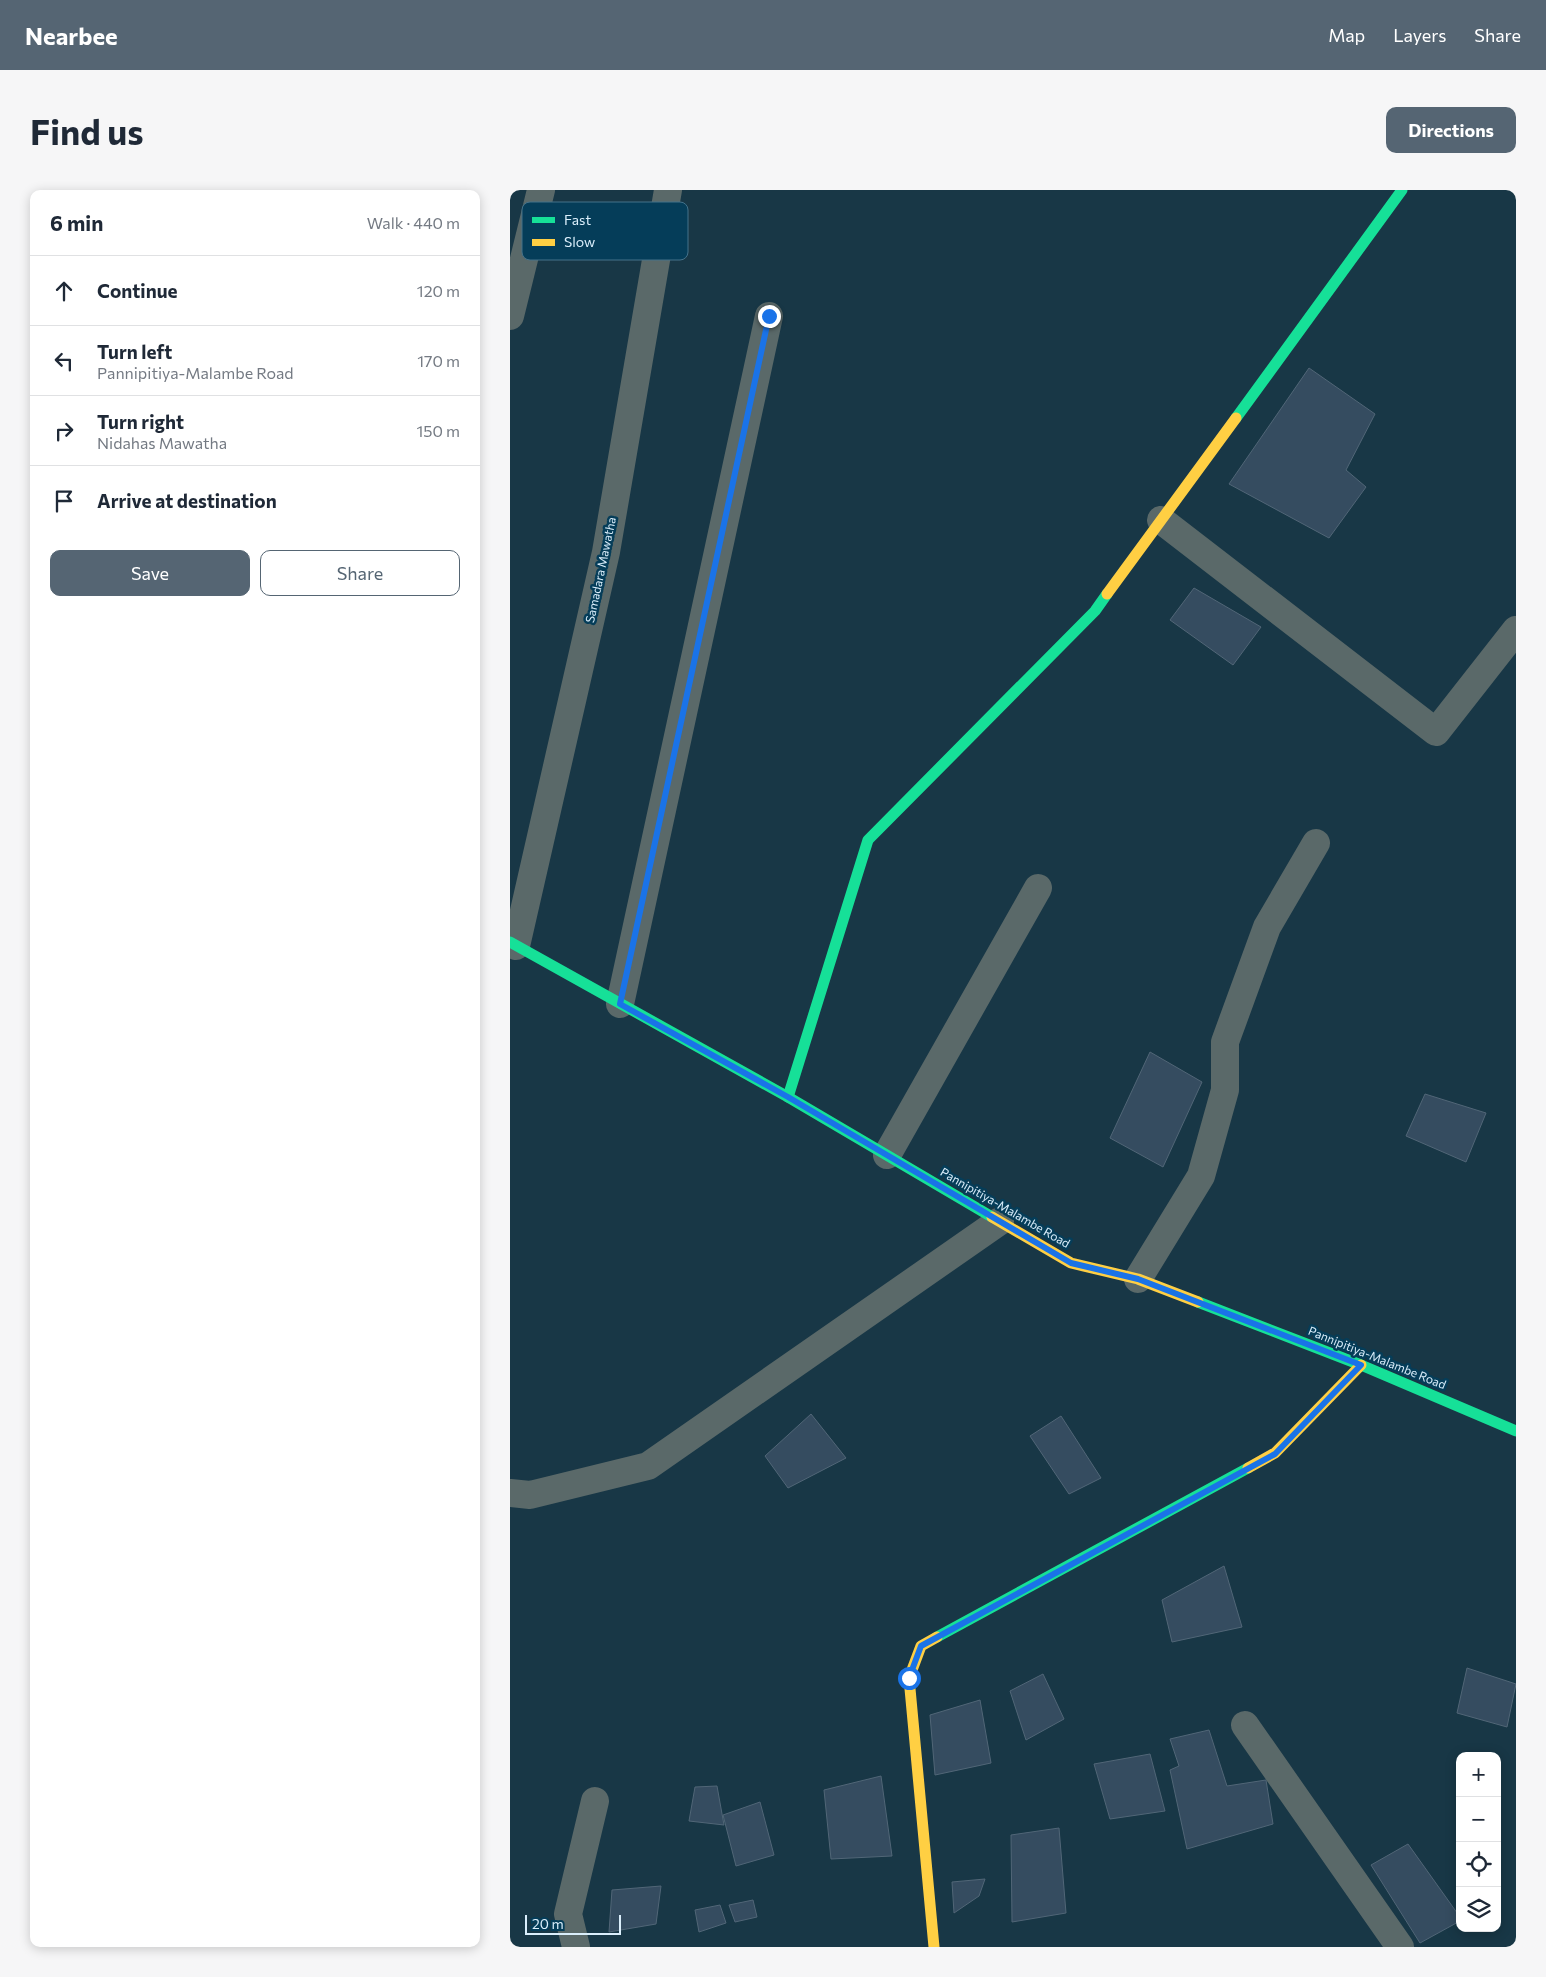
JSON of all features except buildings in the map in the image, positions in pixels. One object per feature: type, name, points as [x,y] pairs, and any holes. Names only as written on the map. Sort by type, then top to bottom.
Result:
[{"type":"street","points":[[788,1097],[868,840],[1095,611],[1402,190]]},
{"type":"street","points":[[510,316],[524,260]]},
{"type":"street","name":"Samadara Mawatha","points":[[513,944],[606,552],[656,260]]},
{"type":"street","points":[[620,1004],[769,316]]},
{"type":"street","points":[[1161,520],[1436,732],[1516,630]]},
{"type":"street","points":[[1138,1279],[1201,1176],[1225,1090],[1224,1042],[1266,927],[1316,843]]},
{"type":"street","points":[[887,1156],[1038,888]]},
{"type":"street","name":"Pannipitiya-Malambe Road","points":[[513,944],[788,1097],[1071,1263],[1138,1279],[1361,1365],[1516,1431]]},
{"type":"street","points":[[510,1493],[530,1495],[648,1466],[1000,1221]]},
{"type":"street","points":[[934,1947],[909,1678],[921,1646],[1275,1454],[1361,1365]]},
{"type":"street","points":[[1246,1725],[1400,1947]]},
{"type":"street","points":[[576,1947],[568,1914],[596,1801]]},
{"type":"traffic: fast","points":[[1236,418],[1402,190]]},
{"type":"traffic: fast","points":[[788,1097],[868,840],[1095,611],[1107,594]]},
{"type":"traffic: fast","points":[[510,942],[788,1097],[992,1217]]},
{"type":"traffic: fast","points":[[1198,1302],[1361,1365],[1516,1431]]},
{"type":"traffic: fast","points":[[937,1637],[1248,1468]]},
{"type":"traffic: slow","points":[[1107,594],[1236,418]]},
{"type":"traffic: slow","points":[[992,1217],[1071,1263],[1138,1279],[1198,1302]]},
{"type":"traffic: slow","points":[[1248,1468],[1275,1453],[1361,1365]]},
{"type":"traffic: slow","points":[[934,1947],[909,1678],[921,1646],[937,1637]]},
{"type":"route","points":[[769,316],[620,1004],[788,1097],[1071,1263],[1138,1279],[1361,1365],[1275,1454],[921,1646],[909,1678]]}]
